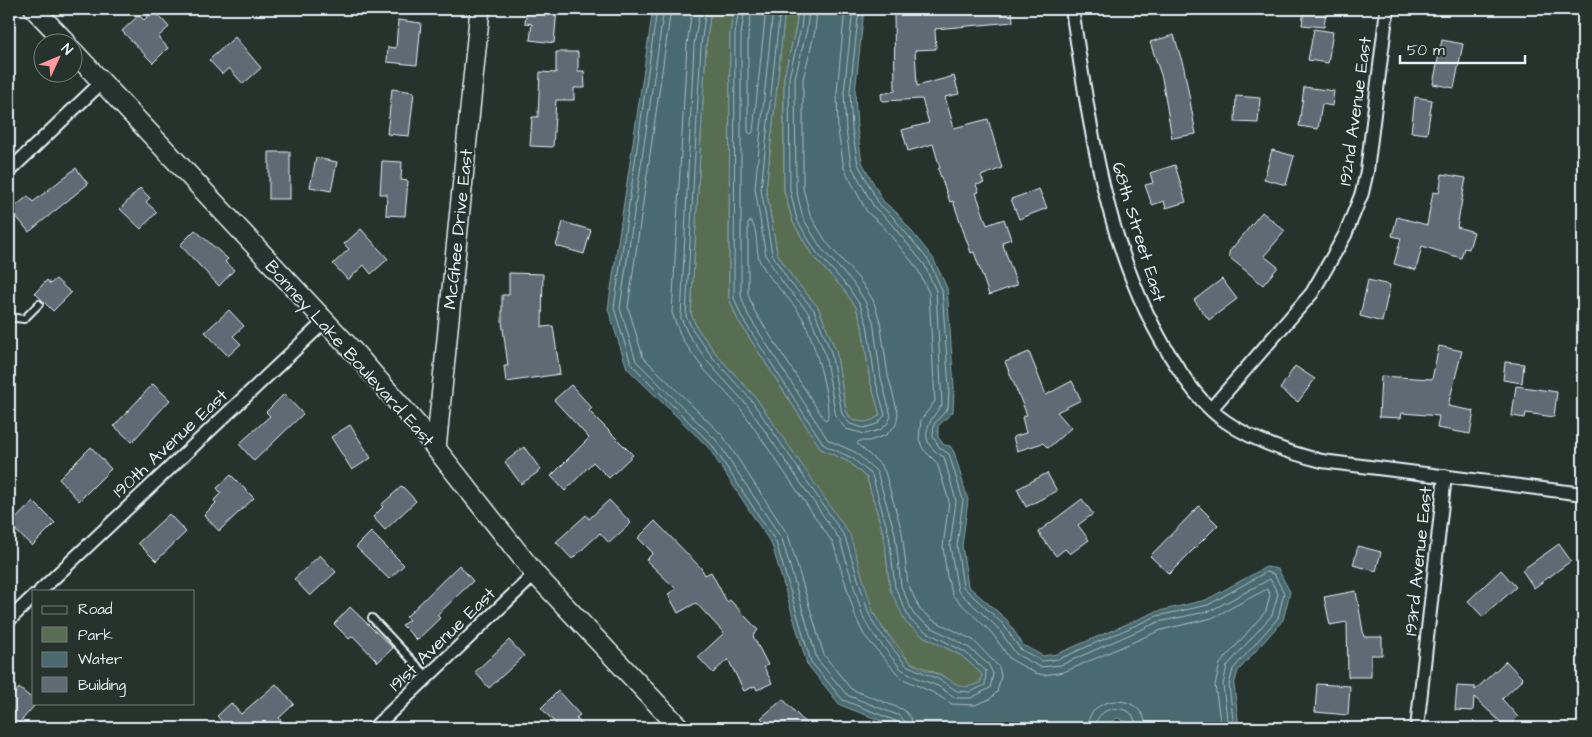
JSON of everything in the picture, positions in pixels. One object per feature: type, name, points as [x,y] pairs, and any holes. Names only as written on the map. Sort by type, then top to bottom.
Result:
[{"type":"street","points":[[34,9],[56,32]]},
{"type":"street","name":"McGhee Drive East","points":[[436,449],[480,9]]},
{"type":"street","name":"68th Street East","points":[[1072,9],[1099,167],[1108,205],[1132,278],[1146,313],[1163,346],[1184,378],[1224,421],[1245,433],[1294,454],[1322,462],[1445,476]]},
{"type":"street","name":"192nd Avenue East","points":[[1211,409],[1312,292],[1345,235],[1367,171],[1387,9]]},
{"type":"street","name":"Bonney Lake Boulevard East","points":[[82,61],[382,383],[535,574],[680,728]]},
{"type":"street","points":[[9,171],[102,82]]},
{"type":"street","name":"190th Avenue East","points":[[41,590],[325,321]]},
{"type":"street","name":"193rd Avenue East","points":[[1417,728],[1445,476],[1583,494]]},
{"type":"street","name":"191st Avenue East","points":[[374,728],[535,574]]},
{"type":"street","points":[[9,620],[32,598]]},
{"type":"lane","points":[[9,317],[24,319],[39,304]]},
{"type":"lane","points":[[372,618],[428,677]]},
{"type":"green space","points":[[711,9],[734,9],[730,33],[729,298],[738,320],[821,449],[849,462],[867,478],[884,536],[890,589],[923,636],[962,656],[982,674],[981,682],[968,688],[959,687],[943,676],[910,662],[879,623],[787,445],[756,398],[717,355],[697,328],[691,314],[706,46]]},
{"type":"green space","points":[[785,9],[798,9],[796,27],[784,77],[784,191],[793,222],[812,255],[844,290],[856,307],[862,325],[870,380],[880,415],[874,420],[867,422],[852,420],[846,411],[836,351],[818,307],[792,277],[777,253],[766,189]]},
{"type":"water","points":[[653,9],[711,9],[706,46],[691,314],[697,328],[717,355],[756,398],[850,535],[873,612],[900,652],[917,667],[938,674],[960,686],[964,687],[981,682],[982,674],[962,656],[923,636],[906,623],[890,589],[884,536],[867,478],[849,462],[821,449],[738,320],[729,298],[730,33],[734,9],[785,9],[766,189],[777,253],[792,277],[818,307],[836,351],[846,411],[852,420],[863,422],[873,420],[880,415],[870,380],[862,325],[856,307],[844,290],[812,255],[793,222],[784,191],[784,77],[796,27],[798,9],[864,9],[855,93],[857,129],[862,162],[883,201],[896,212],[933,258],[947,288],[954,388],[953,412],[938,426],[938,437],[944,445],[950,446],[954,452],[968,500],[962,546],[968,586],[1007,620],[1023,645],[1043,656],[1057,654],[1155,612],[1206,600],[1266,567],[1278,569],[1290,592],[1283,620],[1238,671],[1234,685],[1239,728],[1128,728],[1124,721],[1117,718],[1103,728],[900,728],[840,705],[807,664],[772,545],[708,447],[627,368],[608,309]]},
{"type":"building","points":[[527,9],[557,9],[554,43],[530,40],[532,24],[525,23]]},
{"type":"building","points":[[951,9],[1012,9],[1013,22],[935,29],[936,49],[915,50],[917,86],[954,76],[959,94],[945,97],[954,128],[988,119],[1002,168],[981,176],[984,183],[976,185],[979,192],[976,193],[987,225],[1004,219],[1011,239],[1002,242],[1017,285],[989,295],[974,252],[971,253],[953,201],[950,202],[938,169],[940,168],[933,144],[908,151],[902,130],[929,123],[922,99],[882,101],[881,94],[895,91],[894,13]]},
{"type":"building","points":[[1304,9],[1326,11],[1324,27],[1302,25]]},
{"type":"building","points":[[154,10],[169,27],[158,37],[168,48],[153,63],[122,31],[139,15],[144,20]]},
{"type":"building","points":[[398,20],[421,23],[417,65],[387,62],[388,47],[396,48]]},
{"type":"building","points":[[1314,29],[1333,32],[1328,63],[1308,60]]},
{"type":"building","points":[[1174,35],[1184,68],[1196,134],[1172,138],[1162,78],[1150,42]]},
{"type":"building","points":[[235,37],[261,68],[243,84],[229,68],[222,74],[209,60]]},
{"type":"building","points":[[1442,40],[1463,44],[1454,88],[1433,84]]},
{"type":"building","points":[[556,52],[578,52],[578,71],[584,71],[585,88],[574,88],[574,100],[556,100],[553,147],[530,146],[532,117],[538,117],[540,72],[556,73]]},
{"type":"building","points":[[1304,87],[1334,91],[1332,106],[1322,104],[1318,129],[1299,126]]},
{"type":"building","points":[[392,89],[414,92],[409,136],[387,134]]},
{"type":"building","points":[[1236,96],[1260,98],[1258,123],[1235,122]]},
{"type":"building","points":[[1415,97],[1432,100],[1427,134],[1411,132]]},
{"type":"building","points":[[1272,150],[1294,156],[1286,185],[1264,179]]},
{"type":"building","points":[[269,152],[290,152],[290,199],[269,199]]},
{"type":"building","points":[[316,158],[337,162],[331,191],[310,187]]},
{"type":"building","points":[[382,161],[402,162],[401,180],[408,181],[405,216],[386,215],[387,194],[380,194]]},
{"type":"building","points":[[1175,165],[1186,202],[1166,208],[1164,201],[1152,205],[1145,185],[1153,183],[1150,173]]},
{"type":"building","points":[[76,168],[88,184],[29,232],[11,210],[28,196],[33,202]]},
{"type":"building","points":[[1442,174],[1466,178],[1457,227],[1474,232],[1469,249],[1464,248],[1461,258],[1422,246],[1416,270],[1394,264],[1401,238],[1392,236],[1397,217],[1427,225],[1433,192],[1439,193]]},
{"type":"building","points":[[140,188],[150,198],[146,202],[157,212],[141,229],[120,209]]},
{"type":"building","points":[[1039,189],[1047,208],[1019,219],[1011,199]]},
{"type":"building","points":[[1262,212],[1285,231],[1264,256],[1278,267],[1263,285],[1229,257],[1229,252]]},
{"type":"building","points":[[563,222],[591,230],[584,254],[556,246]]},
{"type":"building","points":[[361,229],[388,259],[371,274],[364,265],[348,280],[333,264],[349,249],[344,244]]},
{"type":"building","points":[[195,230],[228,259],[225,262],[234,270],[219,286],[180,245]]},
{"type":"building","points":[[509,273],[543,274],[542,327],[553,326],[560,374],[506,382],[504,366],[508,366],[502,321],[502,295],[509,295]]},
{"type":"building","points":[[56,279],[71,293],[53,311],[35,293],[47,280],[50,284]]},
{"type":"building","points":[[1222,279],[1237,299],[1209,320],[1194,300]]},
{"type":"building","points":[[1368,280],[1390,285],[1382,322],[1360,316]]},
{"type":"building","points":[[229,310],[244,326],[233,336],[241,344],[228,356],[205,332]]},
{"type":"building","points":[[1439,346],[1462,351],[1448,406],[1474,411],[1470,434],[1437,428],[1439,416],[1402,413],[1401,418],[1379,417],[1381,376],[1432,379]]},
{"type":"building","points":[[1029,352],[1046,395],[1072,381],[1081,400],[1057,412],[1071,428],[1048,448],[1043,443],[1017,451],[1013,437],[1026,433],[1022,417],[1027,415],[1005,362]]},
{"type":"building","points":[[1505,362],[1524,364],[1522,383],[1503,380]]},
{"type":"building","points":[[1295,366],[1315,379],[1298,402],[1280,389]]},
{"type":"building","points":[[153,384],[170,400],[132,442],[114,426]]},
{"type":"building","points":[[571,385],[592,408],[589,411],[633,455],[609,478],[593,462],[565,491],[551,476],[589,438],[554,400]]},
{"type":"building","points":[[1516,386],[1557,392],[1554,417],[1526,413],[1525,418],[1512,416]]},
{"type":"building","points":[[284,394],[303,414],[254,461],[239,444],[270,416],[266,412]]},
{"type":"building","points":[[350,425],[371,458],[352,470],[331,437]]},
{"type":"building","points":[[91,447],[111,469],[79,501],[59,479]]},
{"type":"building","points":[[524,447],[541,470],[521,484],[505,462]]},
{"type":"building","points":[[1047,473],[1057,491],[1026,507],[1017,489]]},
{"type":"building","points":[[231,475],[254,498],[219,531],[204,515],[216,503],[214,500],[221,493],[217,488]]},
{"type":"building","points":[[402,486],[416,501],[385,530],[373,517],[383,507],[381,505]]},
{"type":"building","points":[[1082,499],[1093,514],[1078,525],[1089,540],[1070,554],[1065,549],[1056,556],[1038,532]]},
{"type":"building","points":[[609,500],[631,523],[609,543],[600,533],[572,559],[556,542],[586,515],[589,519]]},
{"type":"building","points":[[33,501],[55,523],[32,546],[10,525]]},
{"type":"building","points":[[1199,506],[1218,525],[1169,574],[1150,556]]},
{"type":"building","points":[[169,514],[186,532],[156,561],[138,543]]},
{"type":"building","points":[[655,521],[701,568],[705,575],[711,572],[727,602],[730,600],[758,630],[753,636],[768,665],[764,667],[772,683],[757,690],[755,686],[744,691],[728,659],[713,673],[698,657],[724,633],[696,603],[678,613],[668,594],[676,589],[646,560],[653,553],[638,538]]},
{"type":"building","points":[[371,532],[404,565],[389,579],[356,547]]},
{"type":"building","points":[[1559,544],[1571,561],[1534,588],[1522,570]]},
{"type":"building","points":[[1358,546],[1381,552],[1376,571],[1353,565]]},
{"type":"building","points":[[320,555],[336,572],[310,596],[294,579]]},
{"type":"building","points":[[459,565],[473,581],[437,615],[440,618],[417,640],[402,625],[409,620],[406,617]]},
{"type":"building","points":[[1501,570],[1516,587],[1483,617],[1468,601]]},
{"type":"building","points":[[1356,591],[1364,637],[1382,637],[1382,655],[1371,655],[1371,677],[1348,677],[1347,622],[1330,625],[1324,597]]},
{"type":"building","points":[[350,607],[393,648],[378,662],[353,636],[349,639],[334,624]]},
{"type":"building","points":[[509,640],[524,656],[489,688],[475,672]]},
{"type":"building","points":[[1506,661],[1523,679],[1502,699],[1518,717],[1507,728],[1474,697],[1473,711],[1455,710],[1457,686],[1475,687],[1475,690]]},
{"type":"building","points":[[276,684],[294,704],[279,718],[288,728],[225,728],[227,727],[217,716],[231,703],[241,714]]},
{"type":"building","points":[[1317,684],[1350,686],[1348,715],[1315,712]]},
{"type":"building","points":[[19,688],[32,698],[32,704],[34,704],[15,728],[9,728],[9,700]]},
{"type":"building","points":[[558,691],[580,715],[576,718],[585,728],[560,728],[541,708]]},
{"type":"building","points":[[783,699],[810,728],[771,728],[761,718]]}]
